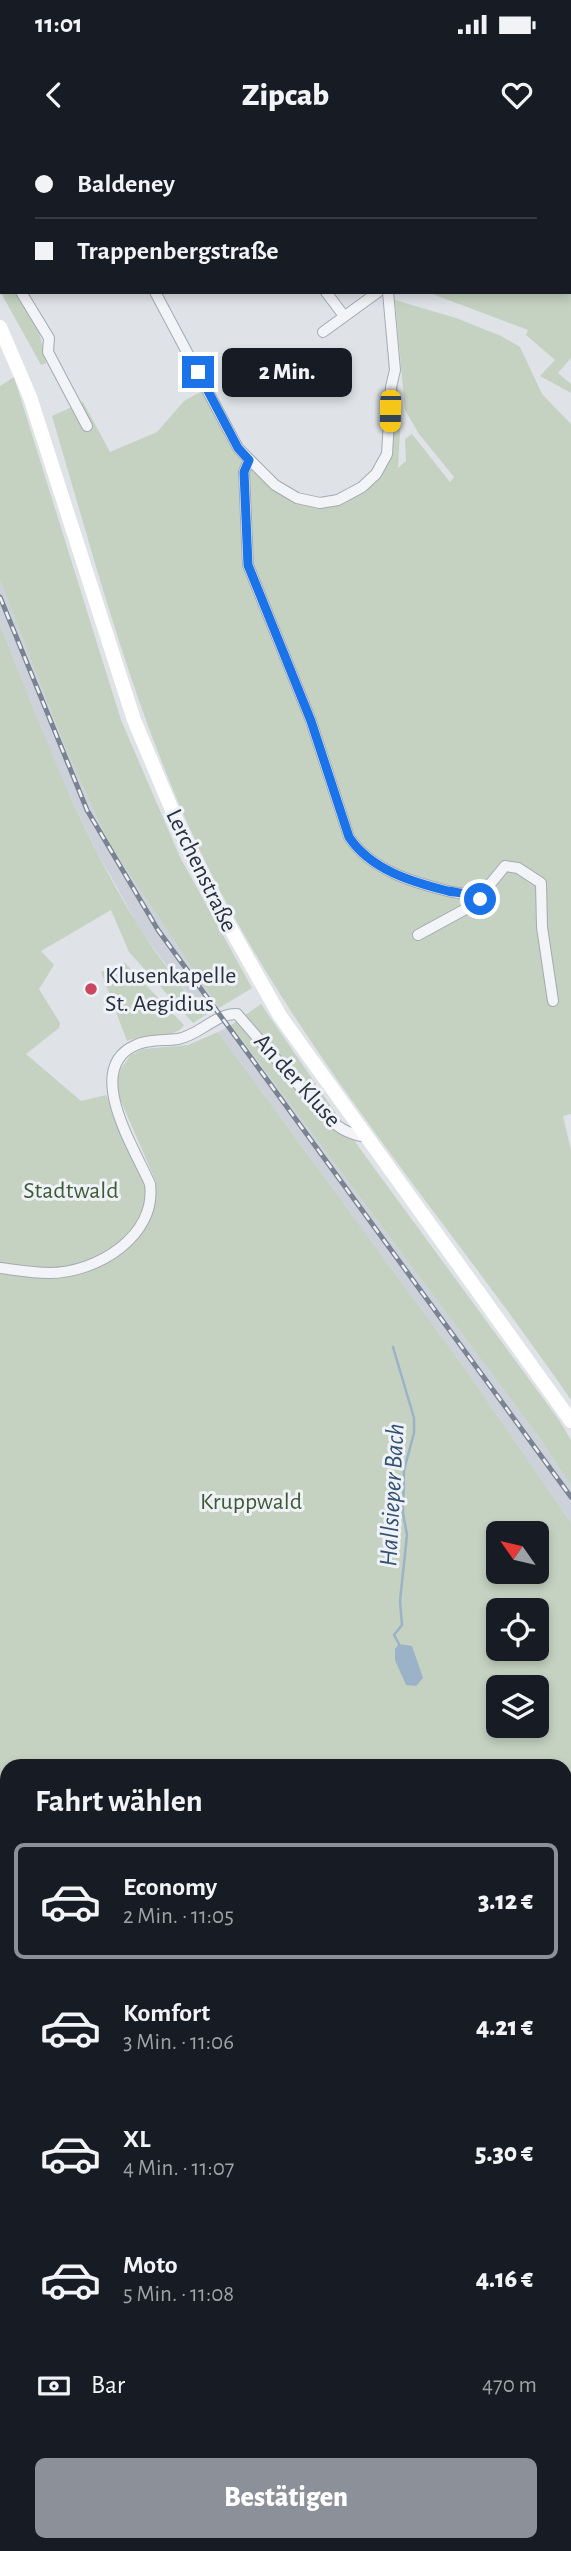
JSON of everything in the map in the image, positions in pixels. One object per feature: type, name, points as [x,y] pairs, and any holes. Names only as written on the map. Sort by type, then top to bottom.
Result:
[{"type":"main road","name":"Lerchenstraße","points":[[0,327],[30,397],[116,673],[183,836],[218,906],[280,1016],[571,1421]]},
{"type":"street","points":[[22,294],[49,338],[48,352],[87,426]]},
{"type":"street","points":[[156,294],[238,448],[291,495],[313,502],[348,496],[376,474],[388,447],[391,387],[395,370],[388,294]]},
{"type":"street","points":[[328,294],[344,316]]},
{"type":"street","points":[[323,332],[375,294]]},
{"type":"street","points":[[249,460],[244,472],[248,565],[311,721],[349,837],[360,851],[399,876],[449,891],[475,895],[480,899]]},
{"type":"street","points":[[418,935],[480,899],[505,866],[518,868],[541,883],[542,927],[552,1002]]},
{"type":"street","name":"An der Kluse","points":[[0,1268],[48,1273],[86,1264],[118,1250],[134,1236],[150,1208],[150,1184],[111,1096],[110,1085],[116,1063],[133,1046],[179,1039],[198,1032],[225,1014],[237,1014],[338,1128],[352,1135],[366,1137]]},
{"type":"shaded area","points":[[0,580],[65,747],[108,842],[219,1008],[204,1016],[141,931],[96,850],[51,756],[0,624]]},
{"type":"shaded area","points":[[231,1025],[539,1437],[571,1486],[571,1523],[471,1377],[218,1032]]},
{"type":"green space","points":[[2,294],[16,294],[39,331],[46,363],[41,365]]},
{"type":"green space","points":[[432,294],[571,294],[571,358],[558,373],[571,384],[571,393],[540,376],[555,360],[526,335],[528,330]]},
{"type":"green space","points":[[395,300],[456,318],[501,336],[520,347],[542,394],[571,424],[571,1114],[563,1116],[571,1150],[571,1400],[305,1033],[227,904],[198,846],[148,726],[107,603],[52,416],[83,402],[110,452],[157,432],[184,401],[204,390],[243,461],[240,478],[250,464],[261,475],[320,504],[371,483],[393,430],[397,381],[401,417],[398,468],[406,461],[405,439],[412,434],[450,482],[454,477],[419,434],[405,410]]},
{"type":"green space","points":[[14,377],[121,720],[180,857],[252,988],[219,1008],[108,842],[65,747],[0,580],[0,386]]},
{"type":"green space","name":"Stadtwald","points":[[0,624],[63,781],[99,857],[148,941],[204,1016],[193,1023],[129,952],[111,910],[41,951],[54,965],[39,989],[60,1023],[59,1028],[26,1054],[81,1101],[106,1095],[136,1157],[147,1189],[145,1206],[138,1222],[114,1247],[82,1263],[48,1270],[0,1265]]},
{"type":"green space","points":[[125,963],[184,1025],[179,1030],[166,1035],[127,1041],[101,972]]},
{"type":"green space","points":[[261,1004],[361,1150],[559,1420],[571,1440],[571,1486],[539,1437],[231,1025]]},
{"type":"green space","name":"Kruppwald","points":[[218,1032],[471,1377],[571,1523],[571,1759],[0,1759],[0,1270],[51,1275],[120,1251],[155,1201],[156,1182],[117,1092],[118,1072],[131,1055],[143,1049],[188,1045]]},
{"type":"water","points":[[399,1644],[412,1646],[423,1678],[416,1686],[406,1685],[395,1660],[395,1649]]},
{"type":"waterway","name":"Hallsieper Bach","points":[[393,1347],[414,1418],[414,1433],[404,1470],[403,1513],[407,1535],[400,1601],[402,1625],[394,1635],[399,1644]]},
{"type":"railway","points":[[0,597],[87,810],[158,930],[571,1497]]},
{"type":"place","name":"Klusenkapelle St. Aegidius","points":[[91,989]]},
{"type":"route","points":[[198,372],[238,448],[249,460],[244,472],[248,565],[311,721],[349,837],[360,851],[407,880],[469,896],[475,895],[480,899]]}]
